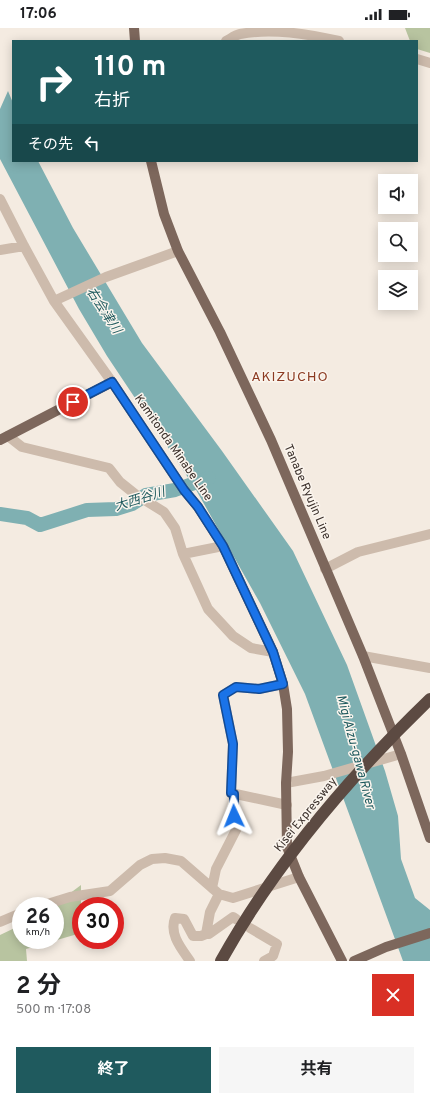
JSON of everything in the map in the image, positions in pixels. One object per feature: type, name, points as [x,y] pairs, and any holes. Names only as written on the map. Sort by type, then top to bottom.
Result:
[{"type":"highway","name":"Kisei Expressway","points":[[221,961],[256,903],[305,837],[349,784],[430,699]]},
{"type":"main road","points":[[134,28],[135,40]]},
{"type":"main road","name":"Tanabe Ryujin Line","points":[[151,162],[164,214],[178,251],[220,332],[271,440],[363,656],[401,754],[430,838]]},
{"type":"main road","points":[[4,438],[112,382]]},
{"type":"main road","name":"Kamitonda Minabe Line","points":[[112,382],[223,546],[273,652],[283,684],[287,709],[287,847],[299,877],[342,961]]},
{"type":"main road","points":[[354,961],[430,933]]},
{"type":"street","points":[[228,40],[239,34],[275,31],[308,34],[335,40]]},
{"type":"street","points":[[418,59],[430,63]]},
{"type":"street","points":[[0,199],[54,301],[112,382]]},
{"type":"street","points":[[0,250],[24,246]]},
{"type":"street","points":[[54,301],[106,277],[178,251]]},
{"type":"street","points":[[4,438],[22,447],[109,468],[120,482],[164,512],[175,528],[183,554],[208,610],[233,636],[251,648],[273,652]]},
{"type":"street","points":[[325,569],[358,552],[430,534]]},
{"type":"street","points":[[183,554],[223,546]]},
{"type":"street","points":[[363,656],[430,668]]},
{"type":"street","points":[[206,934],[216,891],[216,869],[237,828],[234,816],[234,794],[231,793],[233,744],[223,695],[236,687],[259,689],[283,684]]},
{"type":"street","points":[[286,783],[324,776],[401,754]]},
{"type":"street","points":[[234,794],[287,806]]},
{"type":"street","points":[[64,900],[110,891],[140,865],[152,859],[165,858],[180,861],[216,891],[233,898],[299,877]]},
{"type":"street","points":[[0,922],[12,917]]},
{"type":"street","points":[[190,961],[177,943],[172,925],[175,918],[184,919],[193,936],[209,934],[233,917],[236,919]]},
{"type":"street","points":[[250,928],[277,944],[273,956],[264,961]]},
{"type":"green space","points":[[405,28],[430,28],[430,53],[418,49],[418,40],[410,40]]},
{"type":"green space","points":[[81,885],[81,897],[72,897],[72,936],[64,938],[64,898]]},
{"type":"green space","points":[[12,929],[12,949],[26,949],[27,961],[0,961],[0,935]]},
{"type":"water","points":[[8,91],[12,101],[12,162],[39,162],[73,228],[142,343],[222,451],[293,551],[347,665],[385,771],[398,816],[401,859],[415,898],[430,910],[430,961],[403,961],[305,694],[260,603],[195,488],[107,356],[79,309],[0,159],[0,109]]},
{"type":"waterway","name":"大西谷川","points":[[0,514],[27,518],[40,525],[87,510],[116,509],[132,504],[146,495],[175,490],[209,478]]},
{"type":"district","name":"AKIZUCHO","points":[[290,377]]},
{"type":"route","points":[[73,402],[112,382],[223,546],[273,652],[283,684],[259,689],[236,687],[223,695],[233,744],[231,793],[234,794],[234,816]]},
{"type":"water label","name":"右会津川","points":[[103,311]]},
{"type":"water label","name":"Migi Aizu-gawa River","points":[[355,752]]}]
